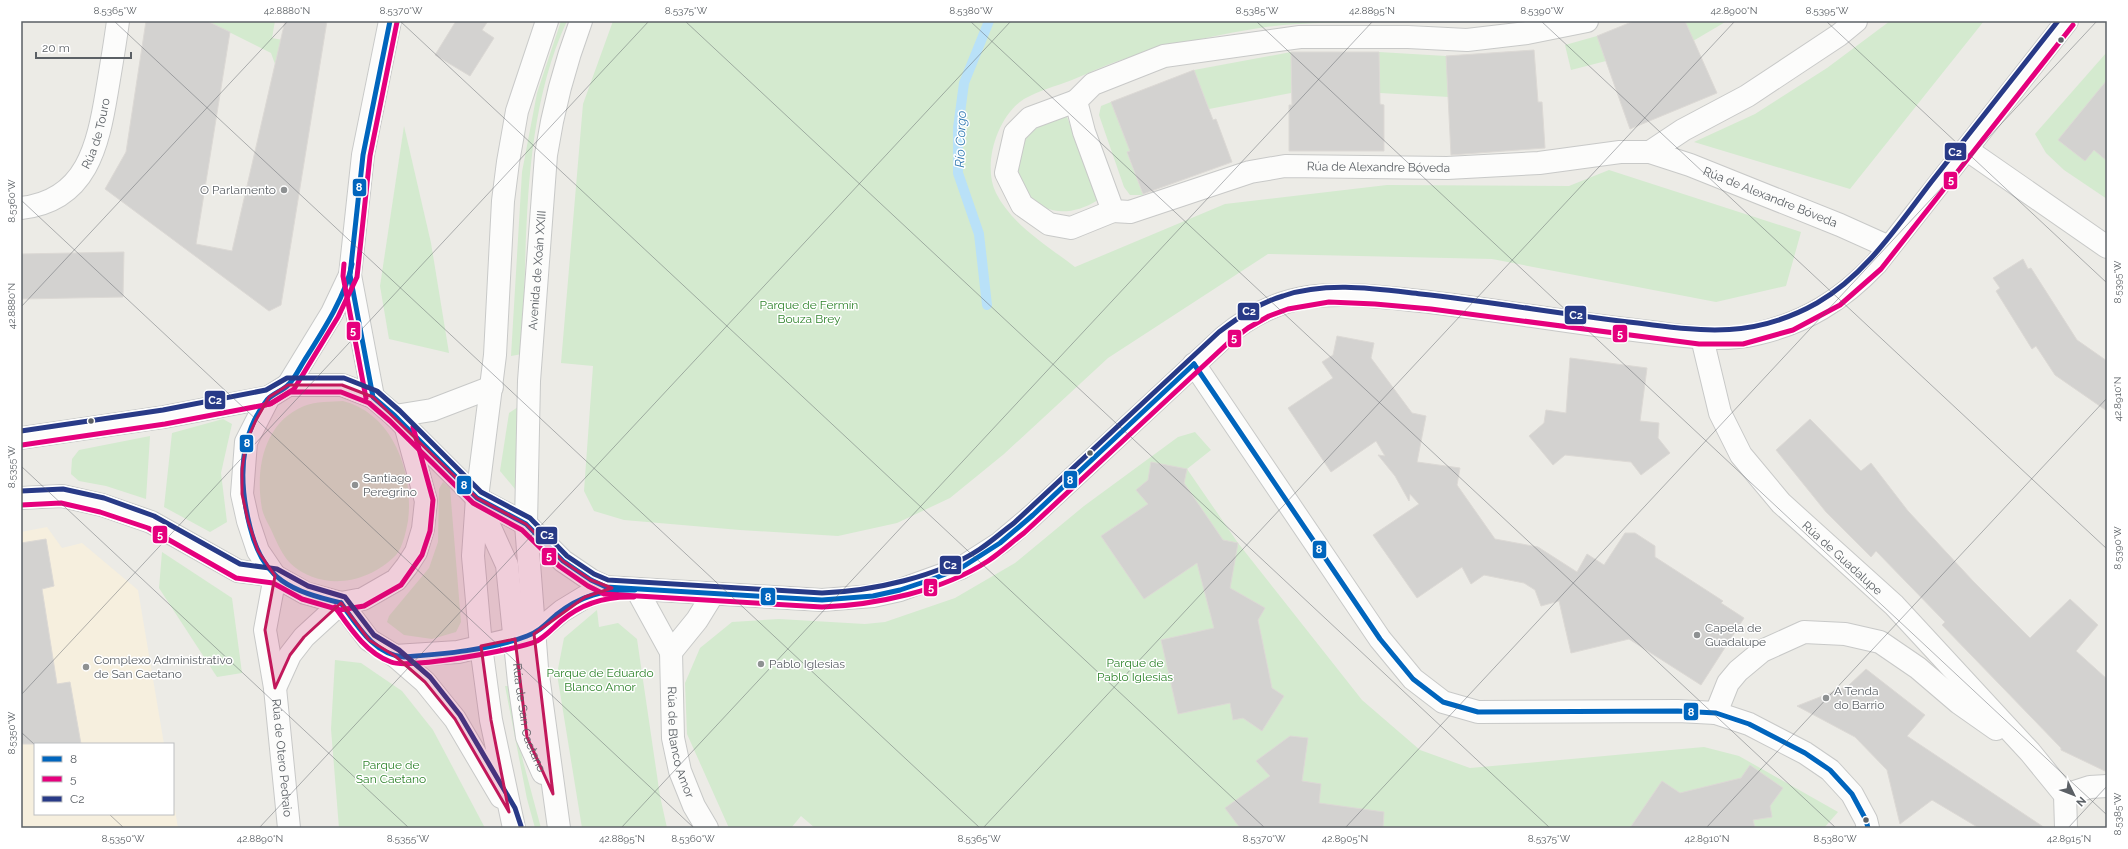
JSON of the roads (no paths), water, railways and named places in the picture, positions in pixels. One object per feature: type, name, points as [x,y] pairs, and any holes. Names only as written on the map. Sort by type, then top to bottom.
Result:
[{"type":"street","name":"Rúa de Touro","points":[[21,208],[44,202],[59,195],[78,178],[88,164],[100,131],[118,21]]},
{"type":"street","points":[[373,397],[350,275],[363,155],[390,21]]},
{"type":"street","points":[[512,820],[491,720],[481,646],[473,556],[477,498],[492,387],[503,200],[508,162],[517,112],[547,21]]},
{"type":"street","name":"Avenida de Xoán XXIII","points":[[526,524],[529,381],[546,155],[552,119],[571,49],[581,21]]},
{"type":"street","name":"Rúa de Alexandre Bóveda","points":[[1587,21],[1527,33],[1467,40],[1408,37],[1300,37],[1164,56],[1093,84],[1076,100],[1030,118],[1015,133],[1006,173],[1022,205],[1049,224],[1071,228],[1113,211],[1130,212],[1250,172],[1285,166],[1447,168],[1539,163],[1620,152],[1650,152],[1697,168],[1840,225],[1889,247]]},
{"type":"street","points":[[1650,152],[1683,130],[1747,96],[1839,35],[1856,21]]},
{"type":"street","points":[[288,385],[342,385],[373,397],[401,422],[477,498],[526,524],[563,562],[591,580],[612,588],[822,600],[848,599],[900,590],[961,568],[984,554],[1018,528],[1240,323],[1258,312],[1278,304],[1300,298],[1327,294],[1349,294],[1443,303],[1597,326],[1702,338],[1728,338],[1755,334],[1806,317],[1844,295],[1860,280],[1889,247],[2067,21]]},
{"type":"street","points":[[1076,100],[1084,132],[1113,211]]},
{"type":"street","points":[[1966,149],[2107,247]]},
{"type":"street","points":[[21,438],[164,417],[269,397],[288,385],[332,313],[350,275]]},
{"type":"street","name":"Rúa de Guadalupe","points":[[1702,338],[1720,413],[1741,454],[1781,502],[1894,605],[2030,752],[2065,795]]},
{"type":"street","points":[[1194,364],[1380,639],[1413,679],[1443,702],[1478,712],[1671,710],[1716,713],[1749,724],[1805,753],[1830,770],[1852,794],[1866,820],[1868,828]]},
{"type":"street","points":[[401,422],[492,387]]},
{"type":"street","points":[[269,397],[246,442],[242,494],[248,521],[258,551],[275,576]]},
{"type":"street","points":[[21,498],[62,496],[102,505],[151,522],[238,570],[275,576],[305,593],[342,603],[363,599],[390,584],[407,566],[416,552],[423,529],[426,501],[401,422]]},
{"type":"street","name":"Rúa de San Caetano","points":[[477,498],[507,565],[524,637],[559,828]]},
{"type":"street","name":"Rúa de San Caetano","points":[[524,637],[526,524]]},
{"type":"street","name":"Rúa de Otero Pedraio","points":[[275,576],[265,630],[274,688],[289,828]]},
{"type":"street","points":[[395,656],[458,652],[524,637],[585,597],[612,588]]},
{"type":"street","name":"Rúa de Blanco Amor","points":[[637,590],[671,652],[673,738],[680,771],[694,806],[707,828]]},
{"type":"street","points":[[671,652],[697,620],[713,594]]},
{"type":"street","points":[[342,603],[369,640],[395,656],[425,682],[455,719],[512,820]]},
{"type":"street","name":"Rúa de Otero Pedraio","points":[[274,688],[290,655],[304,637],[342,603]]},
{"type":"street","name":"Rúa de Guadalupe","points":[[1716,713],[1728,684],[1738,670],[1762,651],[1804,632],[1845,634],[1880,642],[1918,668],[1959,703],[2030,752]]},
{"type":"street","points":[[2066,828],[2065,795],[2090,787],[2107,786]]},
{"type":"waterway","name":"Río Corgo","points":[[987,305],[979,234],[958,173],[958,128],[964,83],[989,21]]},
{"type":"place","name":"O Parlamento","points":[[284,190]]},
{"type":"place","name":"Santiago Peregrino","points":[[355,485]]},
{"type":"place","name":"Capela de Guadalupe","points":[[1697,635]]},
{"type":"place","name":"Pablo Iglesias","points":[[761,664]]},
{"type":"place","name":"Complexo Administrativo de San Caetano","points":[[86,667]]},
{"type":"place","name":"A Tenda do Barrio","points":[[1826,698]]},
{"type":"park label","name":"Parque de Fermín Bouza Brey","points":[[809,312]]},
{"type":"park label","name":"Parque de Pablo Iglesias","points":[[1135,670]]},
{"type":"park label","name":"Parque de Eduardo Blanco Amor","points":[[600,680]]},
{"type":"park label","name":"Parque de San Caetano","points":[[391,772]]}]
